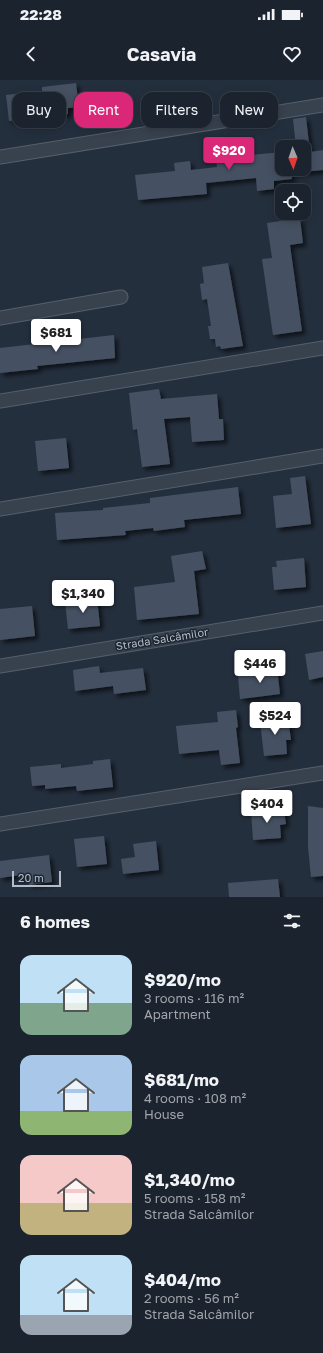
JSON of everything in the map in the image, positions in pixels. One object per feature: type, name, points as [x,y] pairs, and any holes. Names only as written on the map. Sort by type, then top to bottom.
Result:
[{"type":"street","points":[[0,157],[323,105]]},
{"type":"street","points":[[0,318],[121,297]]},
{"type":"street","points":[[0,401],[323,348]]},
{"type":"street","points":[[0,508],[323,456]]},
{"type":"street","name":"Strada Salcâmilor","points":[[0,666],[323,613]]},
{"type":"street","points":[[0,824],[323,773]]},
{"type":"building","points":[[76,83],[77,92],[74,92],[74,107],[68,108],[68,114],[66,114],[66,92],[33,92],[42,91],[42,87]]},
{"type":"building","points":[[12,94],[12,121],[9,121],[6,95]]},
{"type":"building","points":[[306,117],[309,140],[295,140],[293,119]]},
{"type":"building","points":[[239,150],[239,156],[275,153],[275,176],[292,176],[292,179],[274,181],[274,189],[257,191],[256,178],[206,183],[207,194],[138,200],[135,175],[175,171],[174,163],[190,161],[191,170],[217,167],[215,152]]},
{"type":"building","points":[[323,150],[323,170],[311,171],[311,152]]},
{"type":"building","points":[[287,220],[300,220],[303,243],[290,245],[302,331],[273,335],[262,259],[272,258],[267,223]]},
{"type":"building","points":[[228,263],[243,346],[221,349],[220,346],[216,347],[215,339],[210,339],[208,326],[211,326],[207,299],[202,300],[200,284],[204,283],[202,267]]},
{"type":"building","points":[[114,335],[115,358],[37,366],[38,369],[0,373],[0,348]]},
{"type":"building","points":[[159,389],[161,399],[217,394],[219,419],[223,419],[224,440],[192,442],[190,417],[164,419],[170,464],[142,467],[137,429],[133,430],[129,393]]},
{"type":"building","points":[[66,438],[69,468],[38,471],[35,441]]},
{"type":"building","points":[[305,476],[311,524],[276,528],[273,496],[292,494],[290,478]]},
{"type":"building","points":[[238,487],[241,514],[184,520],[185,527],[154,531],[153,528],[125,531],[126,535],[57,540],[55,513],[103,510],[103,508],[150,503],[150,498]]},
{"type":"building","points":[[202,551],[206,569],[194,571],[199,614],[137,620],[134,587],[175,582],[171,556]]},
{"type":"building","points":[[304,558],[306,587],[274,590],[272,567],[277,567],[276,561]]},
{"type":"building","points":[[97,598],[100,626],[68,629],[65,602]]},
{"type":"building","points":[[32,606],[35,636],[0,640],[0,609]]},
{"type":"building","points":[[323,651],[323,677],[309,680],[305,654]]},
{"type":"building","points":[[99,666],[100,673],[143,668],[146,690],[114,694],[113,686],[75,691],[73,670]]},
{"type":"building","points":[[277,667],[280,694],[240,699],[238,676],[255,674],[255,670]]},
{"type":"building","points":[[236,710],[238,727],[236,728],[240,763],[221,765],[219,750],[179,754],[176,726],[218,722],[217,712]]},
{"type":"building","points":[[288,718],[291,740],[286,740],[287,754],[264,756],[260,721]]},
{"type":"building","points":[[110,759],[113,787],[77,791],[76,786],[45,789],[45,785],[32,786],[30,767],[61,764],[61,768],[93,764],[93,761]]},
{"type":"building","points":[[308,806],[323,808],[323,876],[311,877],[308,847]]},
{"type":"building","points":[[274,809],[275,811],[284,810],[286,824],[280,825],[281,838],[253,840],[251,811]]},
{"type":"building","points":[[104,836],[107,864],[77,867],[74,839]]},
{"type":"building","points":[[156,841],[159,870],[123,874],[121,859],[135,857],[133,844]]},
{"type":"building","points":[[49,855],[52,882],[29,885],[28,874],[0,878],[0,861]]},
{"type":"building","points":[[278,879],[280,897],[229,897],[228,883]]}]
